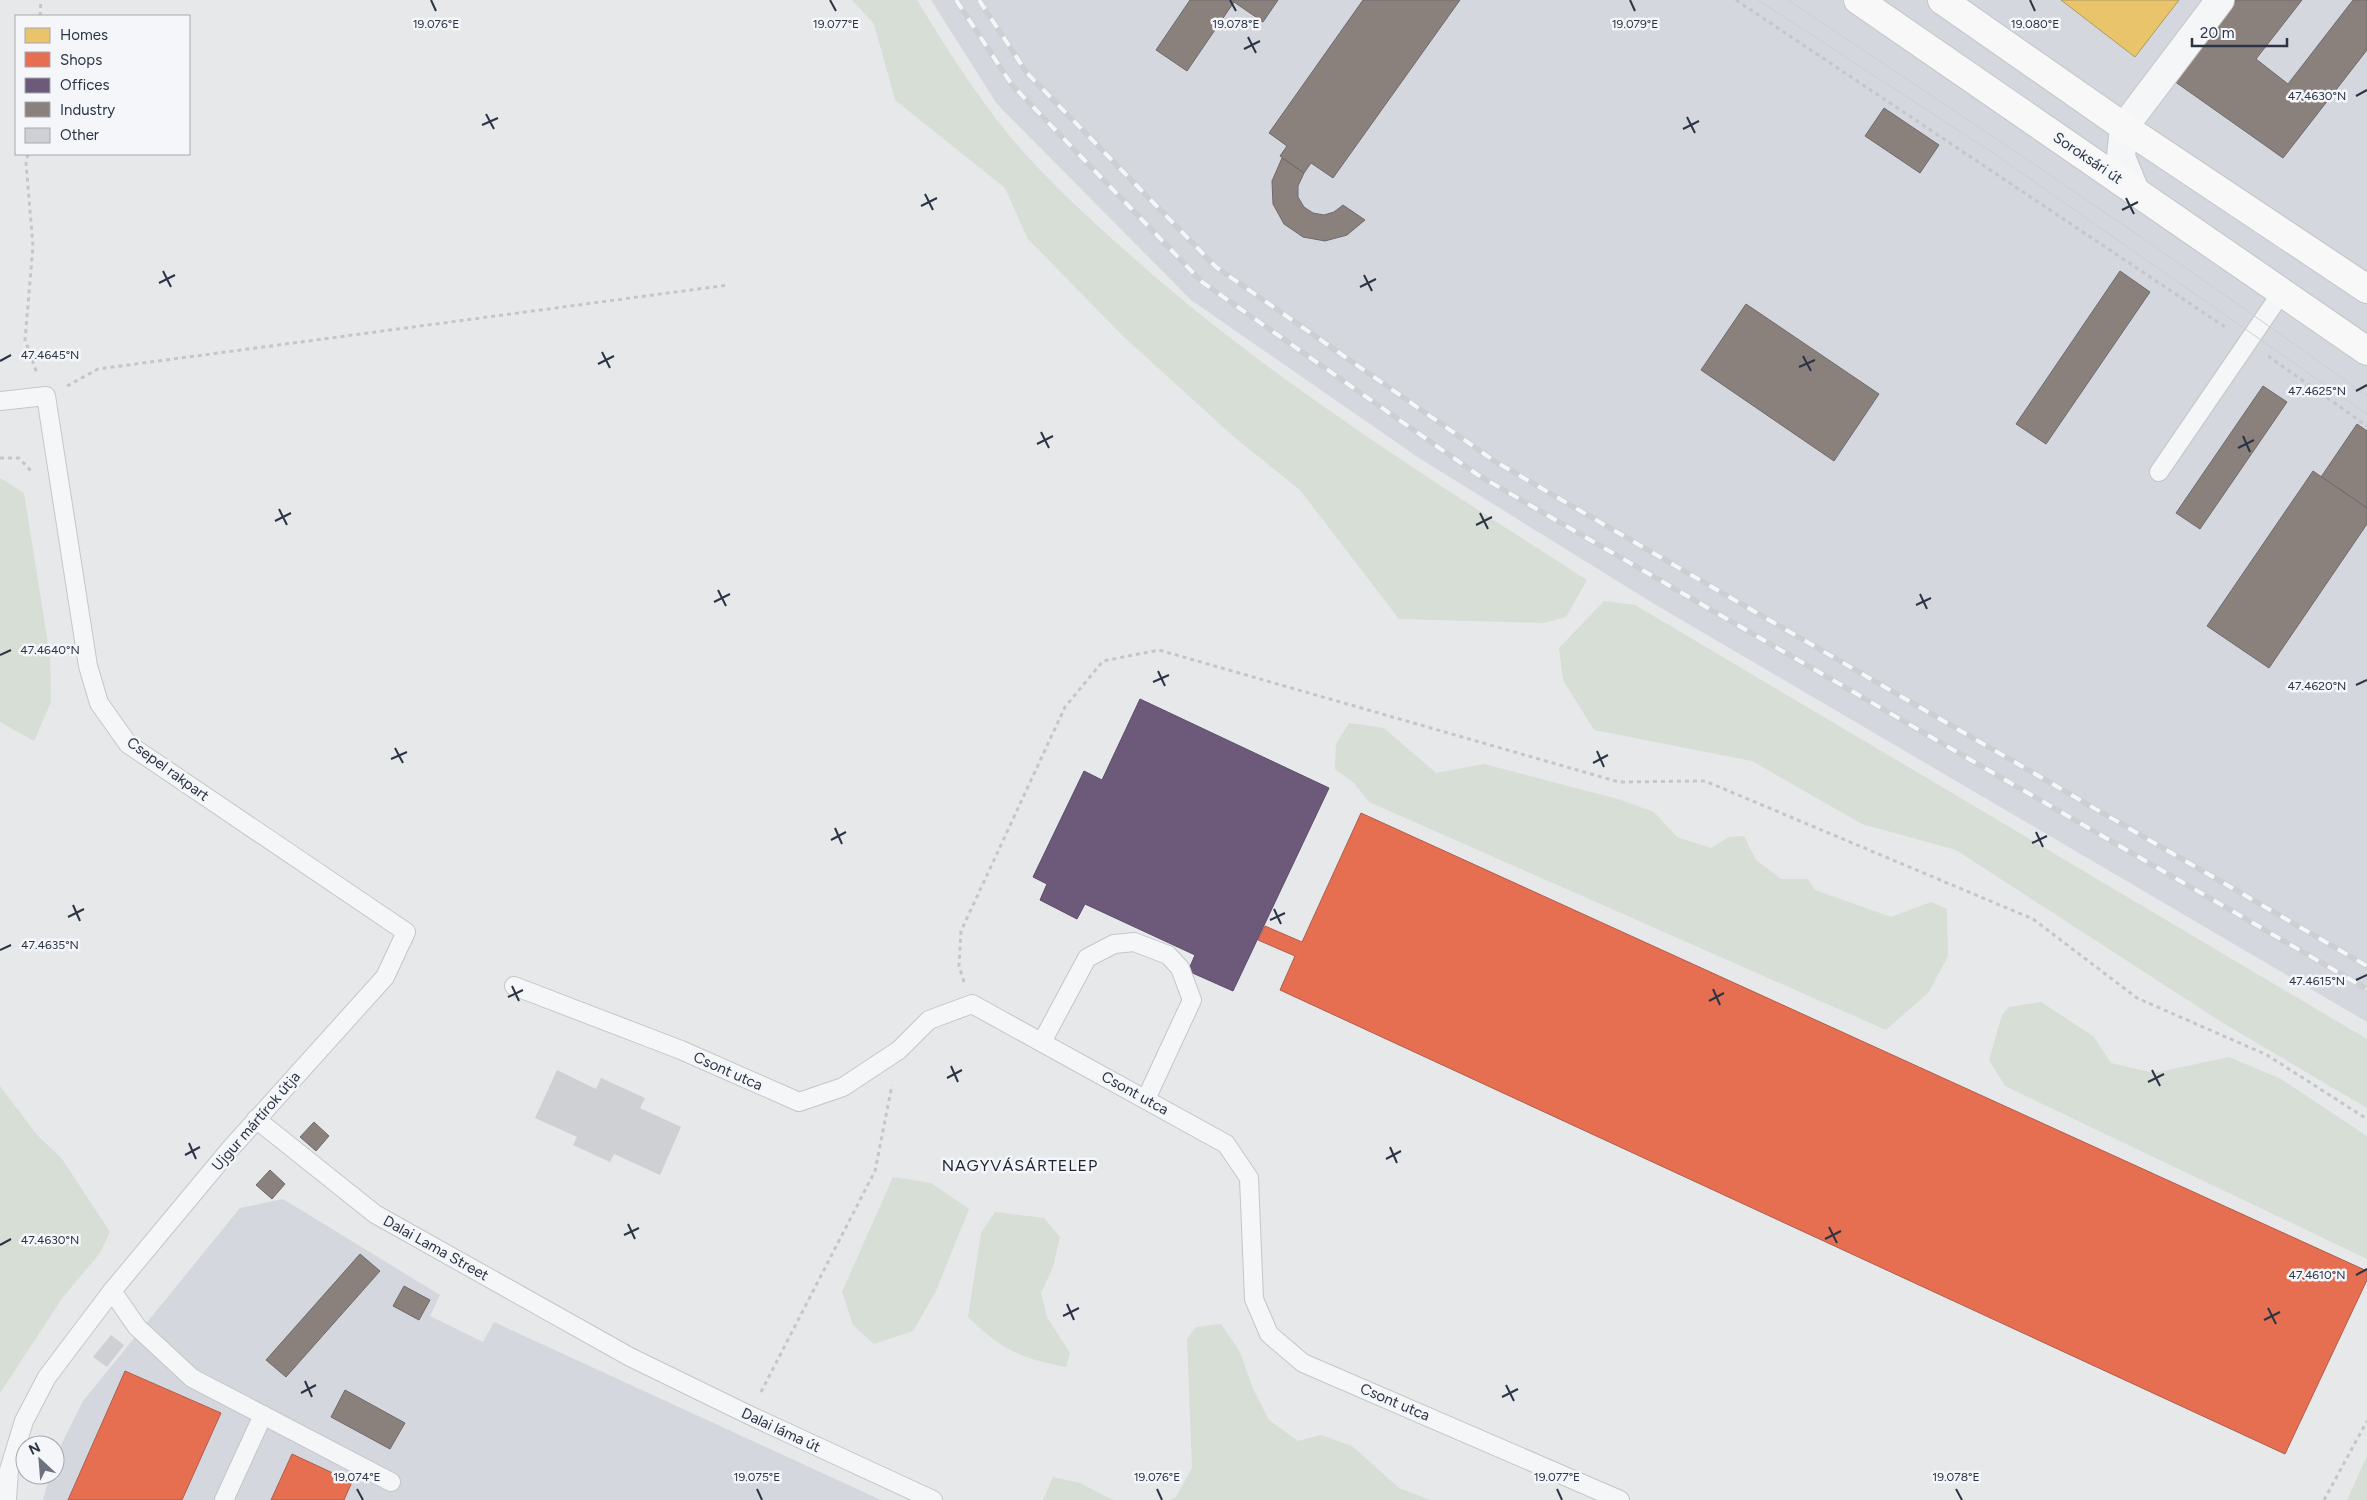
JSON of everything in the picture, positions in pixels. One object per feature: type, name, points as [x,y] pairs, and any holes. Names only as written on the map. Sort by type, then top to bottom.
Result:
[{"type":"main road","name":"Soroksári út","points":[[1858,0],[2367,351]]},
{"type":"main road","points":[[1942,0],[2124,127],[2367,290]]},
{"type":"street","points":[[2135,191],[2121,157],[2124,127],[2220,0]]},
{"type":"lane","points":[[2160,472],[2282,292]]},
{"type":"lane","points":[[0,401],[46,396]]},
{"type":"lane","name":"Csepel rakpart","points":[[46,396],[88,666],[100,703],[128,744],[406,932]]},
{"type":"lane","name":"Ujgur mártírok útja","points":[[7,1500],[9,1470],[24,1421],[47,1377],[112,1290],[256,1119],[385,977],[406,932]]},
{"type":"lane","points":[[1042,1042],[1087,958],[1114,944],[1134,942],[1168,955],[1180,968],[1192,1000],[1146,1099]]},
{"type":"lane","name":"Csont utca","points":[[514,986],[681,1050],[799,1102],[843,1087],[899,1050],[929,1020],[972,1004],[1226,1144],[1249,1178],[1254,1299],[1269,1334],[1303,1363],[1620,1500]]},
{"type":"lane","name":"Dalai láma út","points":[[256,1119],[375,1214],[630,1357],[749,1415],[933,1500]]},
{"type":"lane","points":[[112,1290],[137,1327],[192,1378],[392,1482]]},
{"type":"lane","points":[[224,1500],[263,1415]]},
{"type":"path","points":[[40,15],[41,0]]},
{"type":"path","points":[[1736,0],[2247,341],[2367,426]]},
{"type":"path","points":[[28,155],[26,163],[33,246],[25,340],[46,396],[98,369],[728,286]]},
{"type":"path","points":[[972,1004],[959,966],[961,931],[1065,707],[1103,661],[1159,650],[1619,782],[1705,781],[2033,919],[2137,998],[2267,1055],[2367,1119]]},
{"type":"path","points":[[749,1415],[875,1171],[899,1050]]},
{"type":"path","points":[[2324,1500],[2367,1421]]},
{"type":"shaded area","points":[[852,0],[917,0],[949,52],[1008,134],[1048,178],[1119,245],[1230,338],[1287,381],[1406,463],[1587,580],[1566,617],[1543,623],[1399,619],[1300,490],[1234,437],[1124,337],[1028,239],[1005,188],[895,100],[874,24]]},
{"type":"shaded area","points":[[931,0],[2367,0],[2367,1022],[1656,605],[1419,458],[1191,300],[997,104]]},
{"type":"shaded area","points":[[0,478],[24,493],[50,656],[51,702],[34,741],[0,722]]},
{"type":"shaded area","points":[[1604,601],[1635,605],[2367,1039],[2367,1108],[2223,1023],[1956,850],[1862,824],[1752,761],[1594,730],[1563,680],[1559,648]]},
{"type":"shaded area","points":[[1349,723],[1384,728],[1436,773],[1484,764],[1618,799],[1654,812],[1677,837],[1711,848],[1729,837],[1744,836],[1756,860],[1781,879],[1808,879],[1815,890],[1891,917],[1931,902],[1947,909],[1948,956],[1929,992],[1886,1030],[1369,802],[1354,783],[1335,769],[1336,744]]},
{"type":"shaded area","points":[[2041,1002],[2093,1036],[2111,1063],[2154,1073],[2229,1057],[2281,1079],[2367,1136],[2367,1259],[2005,1086],[1989,1060],[2002,1015],[2009,1007]]},
{"type":"shaded area","points":[[0,1086],[37,1135],[62,1159],[110,1232],[100,1253],[63,1297],[0,1393]]},
{"type":"shaded area","points":[[893,1177],[931,1183],[969,1209],[936,1291],[913,1331],[874,1344],[853,1325],[842,1292]]},
{"type":"shaded area","points":[[283,1199],[440,1295],[430,1316],[483,1342],[494,1322],[881,1500],[43,1500],[47,1485],[65,1485],[65,1437],[83,1401],[240,1208]]},
{"type":"shaded area","points":[[995,1212],[1044,1218],[1060,1237],[1053,1267],[1041,1293],[1047,1317],[1070,1353],[1066,1367],[1036,1360],[1012,1351],[991,1337],[968,1317],[981,1233]]},
{"type":"shaded area","points":[[1221,1324],[1240,1352],[1253,1389],[1269,1420],[1298,1441],[1321,1435],[1352,1446],[1399,1488],[1430,1500],[1170,1500],[1176,1497],[1192,1468],[1187,1339],[1196,1327]]},
{"type":"shaded area","points":[[2367,1456],[2367,1500],[2347,1500]]},
{"type":"shaded area","points":[[1053,1477],[1080,1483],[1113,1500],[1043,1500]]},
{"type":"building: Homes","points":[[2061,0],[2179,0],[2135,57]]},
{"type":"building: Shops","points":[[1361,813],[2367,1271],[2367,1280],[2285,1454],[1280,990],[1295,956],[1258,940],[1265,926],[1302,942]]},
{"type":"building: Shops","points":[[125,1371],[221,1413],[182,1500],[68,1500]]},
{"type":"building: Shops","points":[[292,1454],[352,1482],[344,1500],[271,1500]]},
{"type":"building: Offices","points":[[1140,699],[1329,788],[1233,991],[1188,971],[1195,955],[1085,904],[1077,919],[1040,900],[1047,884],[1033,877],[1084,771],[1102,780]]},
{"type":"building: Industry","points":[[1190,0],[1278,0],[1263,22],[1234,2],[1187,71],[1156,50]]},
{"type":"building: Industry","points":[[1363,0],[1460,0],[1333,178],[1311,163],[1304,173],[1280,156],[1287,146],[1269,133]]},
{"type":"building: Industry","points":[[2236,0],[2302,0],[2256,59],[2288,84],[2353,0],[2367,0],[2367,50],[2283,158],[2174,81]]},
{"type":"building: Industry","points":[[1884,108],[1939,145],[1920,173],[1865,136]]},
{"type":"building: Industry","points":[[1282,158],[1304,173],[1298,186],[1298,197],[1304,207],[1313,213],[1324,215],[1334,212],[1343,205],[1365,220],[1347,235],[1325,241],[1303,237],[1284,224],[1273,204],[1272,181]]},
{"type":"building: Industry","points":[[2120,271],[2150,292],[2046,444],[2016,424]]},
{"type":"building: Industry","points":[[1746,304],[1879,394],[1834,461],[1701,370]]},
{"type":"building: Industry","points":[[2263,386],[2287,402],[2200,529],[2176,513]]},
{"type":"building: Industry","points":[[2357,424],[2367,431],[2367,508],[2321,477]]},
{"type":"building: Industry","points":[[2313,471],[2367,508],[2367,524],[2269,668],[2207,626]]},
{"type":"building: Industry","points":[[314,1122],[329,1136],[316,1151],[300,1137]]},
{"type":"building: Industry","points":[[270,1170],[285,1184],[272,1199],[256,1185]]},
{"type":"building: Industry","points":[[360,1254],[380,1271],[286,1377],[266,1360]]},
{"type":"building: Industry","points":[[404,1286],[430,1300],[419,1320],[393,1306]]},
{"type":"building: Industry","points":[[345,1390],[405,1423],[390,1449],[331,1417]]},
{"type":"building: Other","points":[[557,1070],[596,1089],[601,1078],[645,1098],[640,1108],[681,1127],[660,1175],[614,1154],[610,1162],[573,1145],[577,1137],[535,1118]]},
{"type":"building: Other","points":[[111,1335],[124,1345],[107,1367],[93,1357]]},
{"type":"tram line","points":[[1758,0],[1993,153],[2367,414]]},
{"type":"tram line","points":[[1788,0],[2224,294],[2367,396]]},
{"type":"railway","points":[[956,0],[1012,85],[1202,282],[1478,475],[2367,989]]},
{"type":"railway","points":[[979,0],[1027,73],[1216,267],[1496,462],[2367,966]]},
{"type":"district","name":"NAGYVÁSÁRTELEP","points":[[1020,1165]]}]
